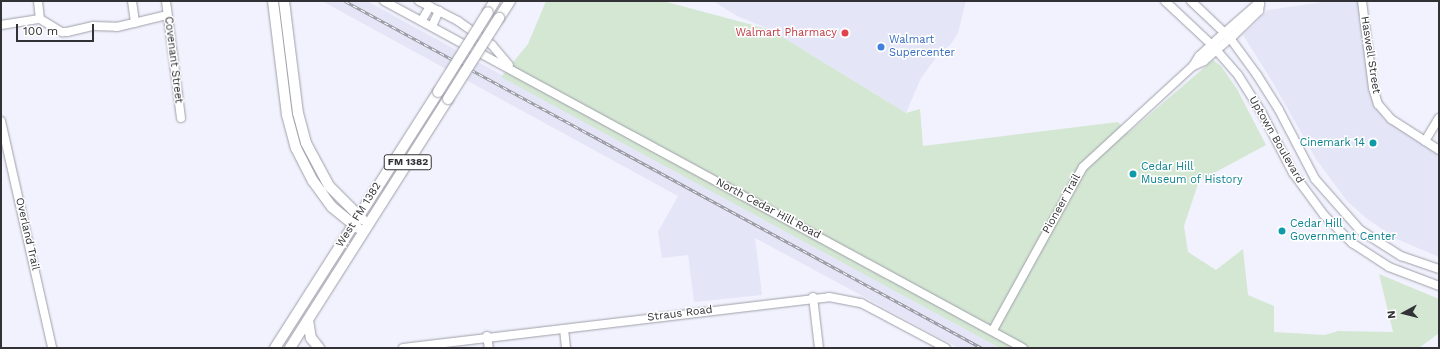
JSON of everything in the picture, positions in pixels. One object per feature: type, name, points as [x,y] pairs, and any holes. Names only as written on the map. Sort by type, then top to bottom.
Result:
[{"type":"main road","points":[[273,1],[287,115],[296,148],[313,181],[332,207],[352,225],[366,228]]},
{"type":"main road","points":[[284,1],[298,113],[306,143],[329,186],[366,228]]},
{"type":"main road","name":"West FM 1382","points":[[275,348],[357,216],[495,1]]},
{"type":"main road","name":"West FM 1382","points":[[290,348],[510,1]]},
{"type":"main road","points":[[308,320],[311,338],[319,348]]},
{"type":"street","points":[[38,1],[40,20]]},
{"type":"street","points":[[132,1],[135,23]]},
{"type":"street","name":"Covenant Street","points":[[166,1],[181,118]]},
{"type":"street","name":"North Cedar Hill Road","points":[[384,1],[513,69],[993,330],[1023,348]]},
{"type":"street","name":"North Cedar Hill Road","points":[[419,1],[458,21],[492,45],[513,69]]},
{"type":"street","name":"Uptown Boulevard","points":[[1165,1],[1214,47],[1242,81],[1266,120],[1292,173],[1324,215],[1352,243],[1389,267],[1439,286]]},
{"type":"street","name":"Uptown Boulevard","points":[[1191,1],[1227,36],[1279,110],[1315,179],[1360,230],[1400,256],[1439,270]]},
{"type":"street","name":"Haswell Street","points":[[1362,1],[1373,88],[1378,104],[1391,119],[1439,150]]},
{"type":"street","points":[[422,20],[430,6]]},
{"type":"street","points":[[432,26],[439,11]]},
{"type":"street","points":[[1,25],[40,20],[62,32],[93,26],[117,27],[167,16]]},
{"type":"street","name":"Pioneer Trail","points":[[993,330],[1084,167],[1227,36]]},
{"type":"street","points":[[1425,141],[1439,118]]},
{"type":"street","name":"Overland Trail","points":[[1,121],[52,348]]},
{"type":"street","points":[[813,298],[819,348]]},
{"type":"street","name":"Straus Road","points":[[403,348],[487,336],[813,298],[844,298],[861,304],[946,348]]},
{"type":"street","points":[[564,328],[566,348]]},
{"type":"street","points":[[487,336],[489,348]]},
{"type":"shaded area","points":[[322,1],[367,1],[1000,348],[959,348],[755,238],[762,295],[694,302],[688,255],[662,258],[658,232],[678,196]]},
{"type":"shaded area","points":[[713,1],[966,1],[958,33],[950,45],[938,55],[921,78],[906,113],[771,30],[737,16]]},
{"type":"shaded area","points":[[1330,1],[1359,1],[1369,93],[1383,118],[1439,155],[1439,257],[1397,239],[1366,218],[1347,201],[1316,159],[1272,81],[1243,35],[1268,10]]},
{"type":"green space","points":[[546,1],[663,1],[771,30],[906,113],[920,109],[923,146],[1118,122],[1128,133],[1213,60],[1221,66],[1237,89],[1266,145],[1199,181],[1184,226],[1188,252],[1216,270],[1243,249],[1248,295],[1274,306],[1274,332],[1325,335],[1338,331],[1393,332],[1379,274],[1439,299],[1439,333],[1419,348],[1000,348],[501,77],[528,44]]},
{"type":"railway","points":[[345,1],[982,348]]},
{"type":"place","name":"Walmart Pharmacy","points":[[845,33]]},
{"type":"place","name":"Walmart Supercenter","points":[[881,47]]},
{"type":"place","name":"Cinemark 14","points":[[1373,143]]},
{"type":"place","name":"Cedar Hill Museum of History","points":[[1133,174]]},
{"type":"place","name":"Cedar Hill Government Center","points":[[1282,231]]}]
